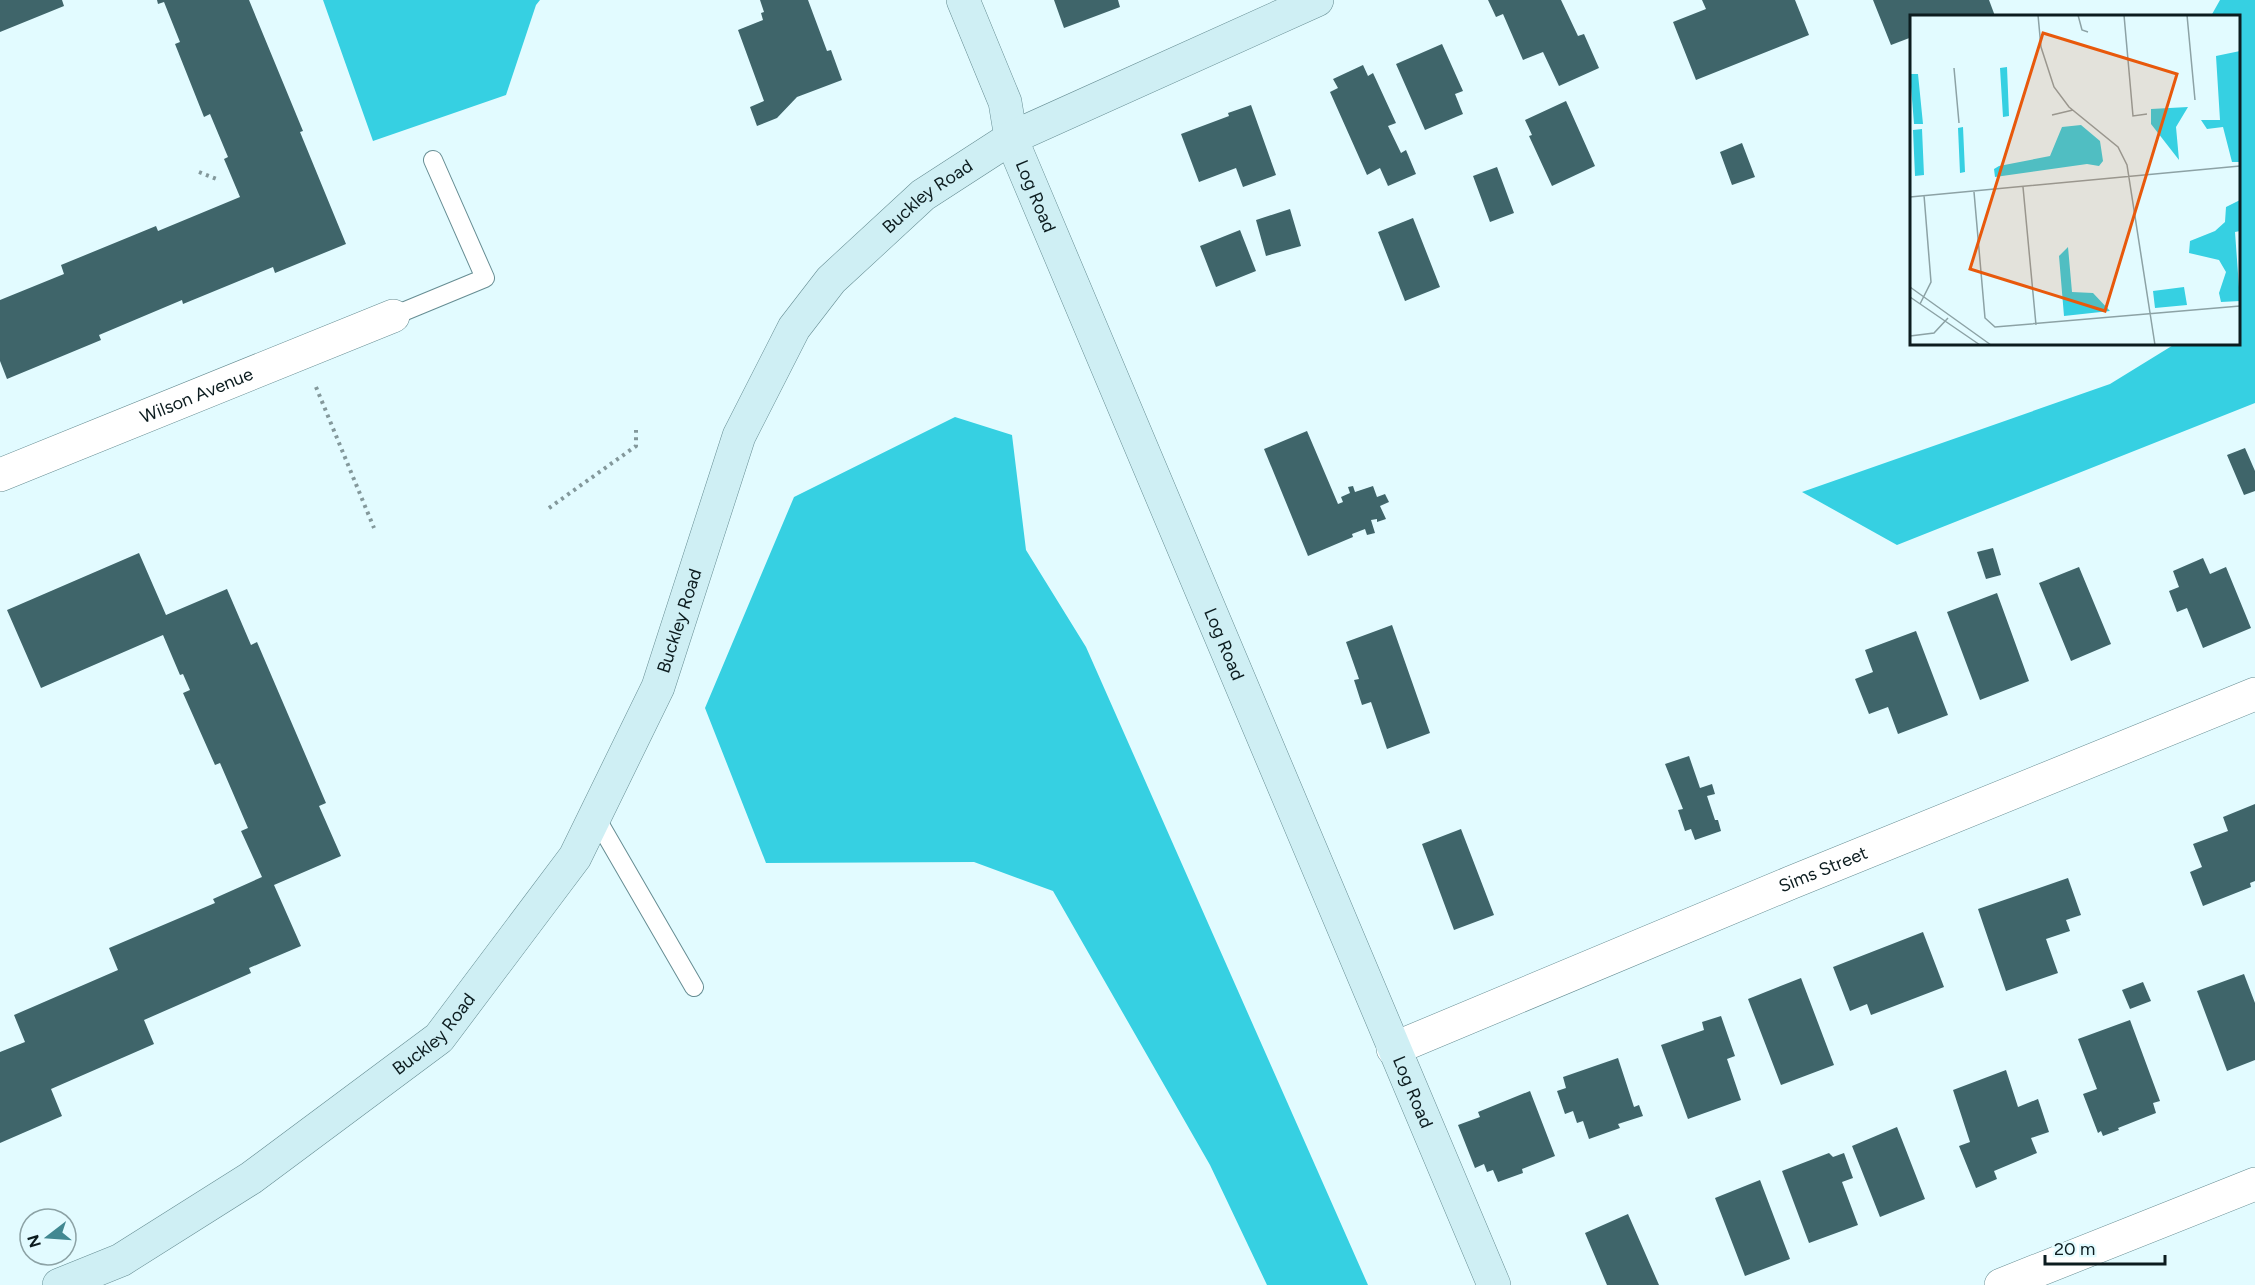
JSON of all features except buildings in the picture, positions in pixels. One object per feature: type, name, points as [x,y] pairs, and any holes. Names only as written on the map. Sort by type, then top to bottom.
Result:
[{"type":"street","name":"Log Road","points":[[963,0],[1005,102],[1011,138],[1494,1285]]},
{"type":"street","name":"Buckley Road","points":[[59,1285],[121,1260],[251,1178],[439,1038],[575,857],[658,687],[740,436],[794,328],[831,280],[923,195],[1011,138],[1317,0]]},
{"type":"street","name":"Wilson Avenue","points":[[0,475],[393,316]]},
{"type":"street","name":"Sims Street","points":[[1393,1049],[1790,883],[2255,694]]},
{"type":"street","points":[[2001,1285],[2255,1184]]},
{"type":"lane","points":[[393,316],[485,278],[433,160]]},
{"type":"lane","points":[[595,816],[694,987]]},
{"type":"path","points":[[199,172],[219,180]]},
{"type":"path","points":[[301,353],[374,528]]},
{"type":"path","points":[[549,508],[636,446],[636,430]]},
{"type":"shaded area","points":[[323,0],[540,0],[536,5],[506,95],[373,141]]},
{"type":"shaded area","points":[[2220,0],[2255,0],[2255,403],[1897,545],[1802,492],[2110,384],[2173,345],[2240,345],[2240,15],[2212,15]]},
{"type":"shaded area","points":[[955,417],[1012,435],[1026,550],[1086,647],[1368,1285],[1267,1285],[1210,1165],[1053,891],[974,862],[766,863],[705,708],[794,497]]}]
